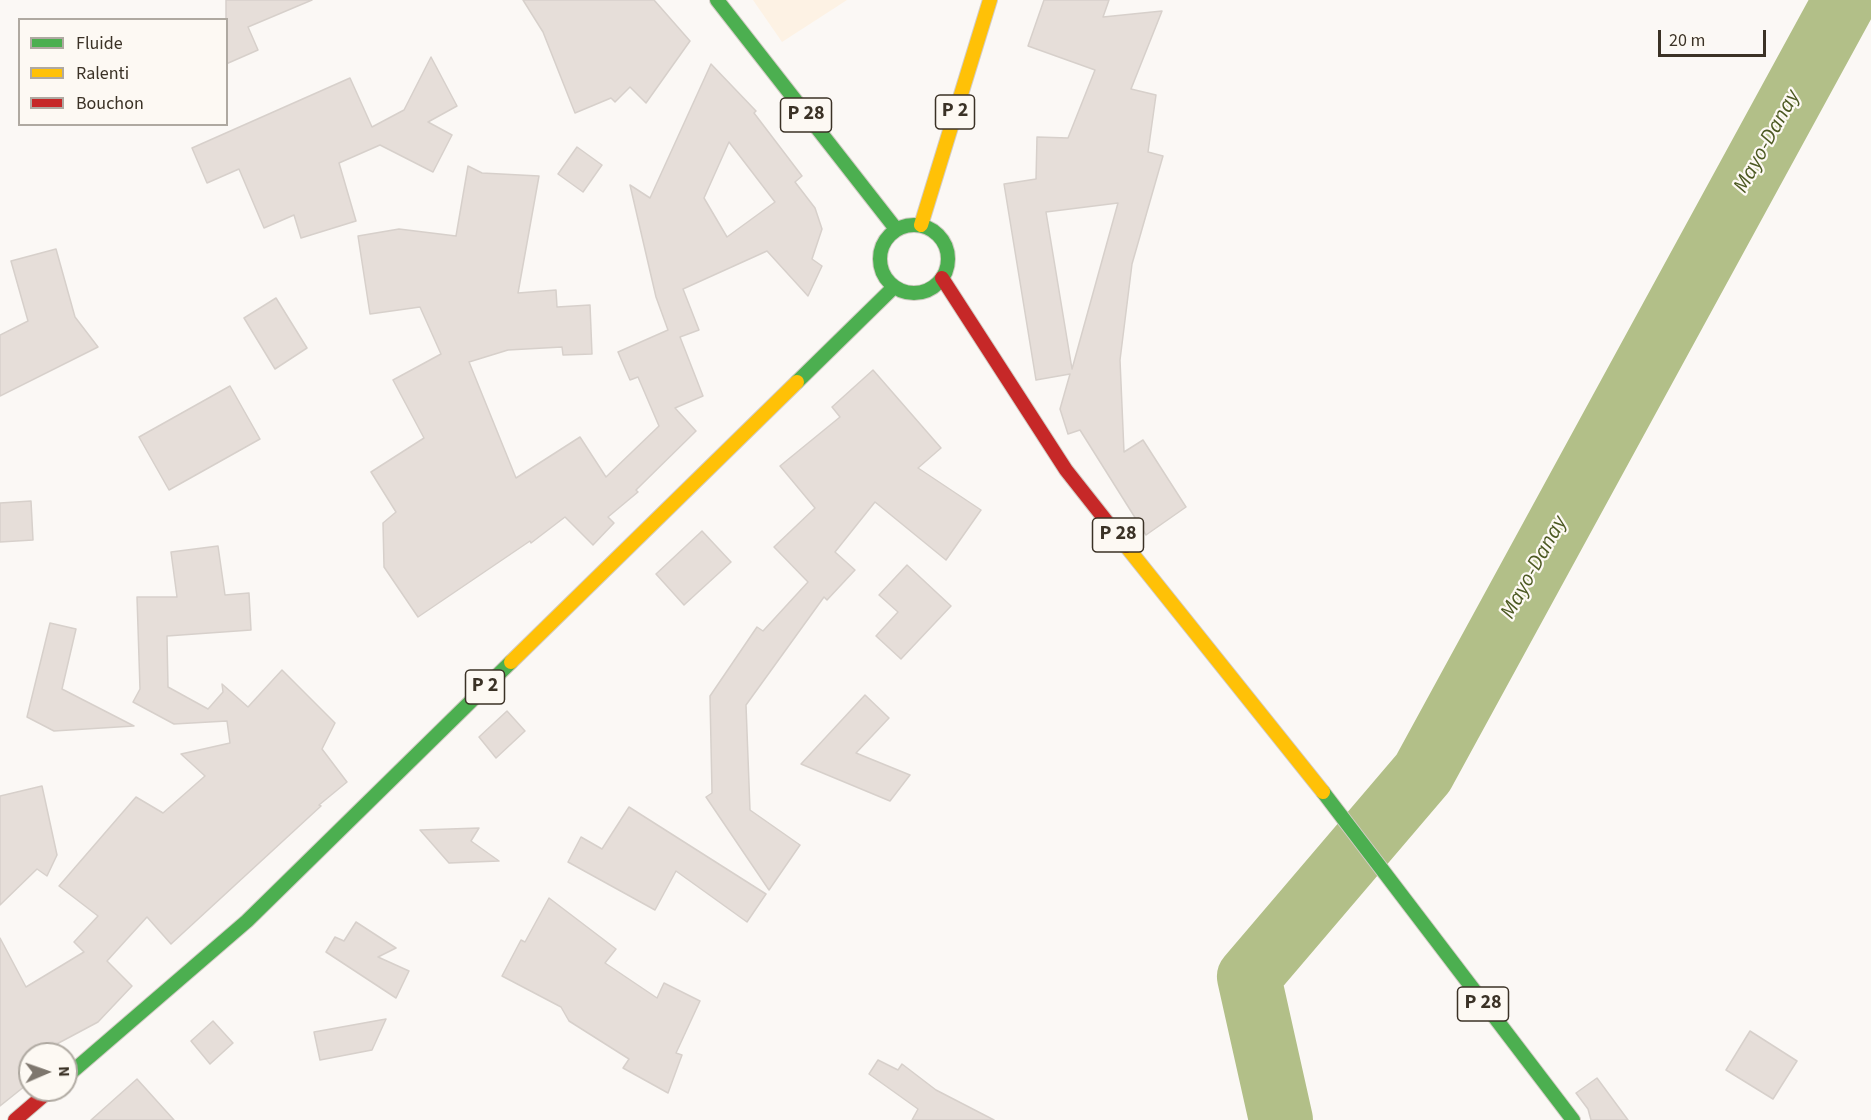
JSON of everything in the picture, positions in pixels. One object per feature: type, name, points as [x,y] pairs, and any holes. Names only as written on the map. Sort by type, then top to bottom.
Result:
[{"type":"main road","name":"P 28","points":[[717,0],[896,229]]},
{"type":"main road","name":"P 2","points":[[921,225],[990,0]]},
{"type":"main road","points":[[908,225],[921,225],[933,230],[943,240],[947,253],[947,267],[942,278],[932,288],[920,292],[906,292],[894,287],[885,277],[880,265],[880,251],[886,239],[896,229],[908,225]]},
{"type":"main road","name":"P 28","points":[[942,278],[1066,470],[1313,779],[1573,1120]]},
{"type":"main road","name":"P 2","points":[[78,1067],[248,921],[894,287]]},
{"type":"main road","points":[[15,1120],[36,1102]]},
{"type":"shaded area","points":[[753,0],[847,0],[782,42]]},
{"type":"building","points":[[226,0],[312,0],[248,27],[258,50],[228,63],[228,18],[226,18]]},
{"type":"building","points":[[523,0],[654,0],[690,41],[646,103],[630,87],[615,102],[611,98],[575,113],[543,32]]},
{"type":"building","points":[[1044,0],[1109,0],[1103,17],[1162,11],[1131,89],[1156,95],[1148,152],[1163,156],[1132,264],[1120,360],[1124,452],[1143,440],[1186,507],[1146,535],[1080,430],[1068,434],[1060,409],[1070,374],[1036,380],[1004,184],[1036,179],[1037,137],[1068,138],[1095,70],[1028,46]],"holes":[[[1118,203],[1072,369],[1046,212]]]},
{"type":"building","points":[[431,57],[457,106],[428,122],[452,135],[433,172],[380,145],[339,163],[356,221],[301,238],[294,215],[264,228],[239,169],[207,183],[192,148],[350,78],[372,127],[404,110]]},
{"type":"building","points":[[711,64],[756,111],[754,113],[802,176],[795,182],[815,208],[822,229],[812,259],[822,266],[808,296],[767,251],[683,289],[699,330],[680,337],[703,396],[675,408],[696,431],[636,490],[638,492],[608,517],[614,523],[593,545],[565,517],[531,543],[530,541],[418,617],[384,567],[383,523],[396,512],[371,472],[424,438],[393,380],[441,354],[420,307],[370,314],[358,236],[399,229],[456,236],[468,166],[482,173],[539,176],[518,293],[556,290],[557,307],[590,305],[592,354],[563,355],[562,347],[508,350],[469,362],[516,478],[580,437],[606,477],[659,426],[638,377],[630,380],[618,352],[668,330],[656,297],[630,185],[650,198]],"holes":[[[729,142],[775,202],[727,237],[704,198]]]},
{"type":"building","points":[[577,147],[602,165],[583,192],[558,174]]},
{"type":"building","points":[[56,249],[75,317],[98,347],[0,396],[0,335],[28,321],[11,261]]},
{"type":"building","points":[[276,298],[307,348],[275,369],[244,318]]},
{"type":"building","points":[[873,370],[941,448],[918,468],[981,510],[946,560],[875,502],[835,552],[855,570],[827,600],[824,597],[746,705],[750,810],[800,845],[769,890],[706,797],[712,793],[710,696],[757,627],[763,631],[808,582],[774,547],[815,508],[780,466],[840,417],[832,407]]},
{"type":"building","points":[[230,386],[260,439],[169,490],[139,437]]},
{"type":"building","points":[[31,501],[33,540],[0,542],[0,503]]},
{"type":"building","points":[[702,531],[731,562],[684,605],[656,574]]},
{"type":"building","points":[[218,546],[225,595],[249,593],[251,630],[167,636],[168,687],[208,709],[223,692],[222,684],[248,707],[282,670],[335,723],[322,749],[347,782],[319,805],[321,806],[171,944],[147,917],[107,961],[132,986],[98,1022],[60,1042],[18,1042],[18,1092],[0,1106],[0,938],[26,987],[84,952],[74,942],[98,916],[59,886],[136,797],[163,813],[205,776],[181,754],[230,743],[227,721],[174,724],[133,702],[140,689],[137,597],[177,597],[171,552]]},
{"type":"building","points":[[907,565],[951,606],[901,659],[876,636],[898,612],[879,595]]},
{"type":"building","points":[[50,623],[76,629],[62,689],[134,726],[54,731],[27,717]]},
{"type":"building","points":[[865,695],[889,718],[856,753],[910,775],[890,801],[801,764]]},
{"type":"building","points":[[507,711],[525,731],[496,758],[479,737]]},
{"type":"building","points":[[42,786],[57,855],[47,876],[37,869],[0,905],[0,796]]},
{"type":"building","points":[[629,807],[766,894],[747,922],[676,871],[655,910],[568,862],[581,837],[602,849]]},
{"type":"building","points":[[479,828],[471,841],[499,861],[449,863],[420,830]]},
{"type":"building","points":[[549,898],[616,949],[605,963],[657,998],[664,983],[700,1001],[676,1053],[682,1055],[668,1093],[623,1068],[629,1059],[569,1021],[561,1007],[502,976],[521,940],[525,942]]},
{"type":"building","points":[[356,922],[396,948],[378,957],[409,971],[396,998],[326,952],[335,937],[344,941]]},
{"type":"building","points":[[386,1019],[372,1050],[320,1060],[314,1032]]},
{"type":"building","points":[[213,1021],[233,1043],[210,1064],[191,1041]]},
{"type":"building","points":[[1750,1031],[1797,1061],[1773,1099],[1726,1070]]},
{"type":"building","points":[[878,1060],[898,1070],[902,1064],[936,1090],[994,1120],[912,1120],[918,1109],[869,1074]]},
{"type":"building","points":[[1597,1078],[1628,1120],[1591,1120],[1588,1109],[1576,1093]]},
{"type":"building","points":[[137,1079],[174,1120],[91,1120]]},
{"type":"waterway","name":"Mayo-Danay","points":[[1281,1120],[1249,977],[1423,773],[1845,0]]},
{"type":"traffic: fast","points":[[717,0],[896,229]]},
{"type":"traffic: fast","points":[[914,225],[927,228],[938,235],[945,246],[948,259],[945,272],[938,283],[927,290],[914,293],[901,290],[890,283],[883,272],[880,259],[883,246],[890,235],[901,228],[914,225]]},
{"type":"traffic: fast","points":[[797,382],[894,287]]},
{"type":"traffic: fast","points":[[78,1067],[247,921],[511,662]]},
{"type":"traffic: fast","points":[[1323,792],[1573,1120]]},
{"type":"traffic: slow","points":[[921,225],[990,0]]},
{"type":"traffic: slow","points":[[511,662],[797,382]]},
{"type":"traffic: slow","points":[[1126,546],[1323,792]]},
{"type":"traffic: jam","points":[[942,278],[1066,470],[1126,546]]},
{"type":"traffic: jam","points":[[15,1120],[36,1102]]}]
